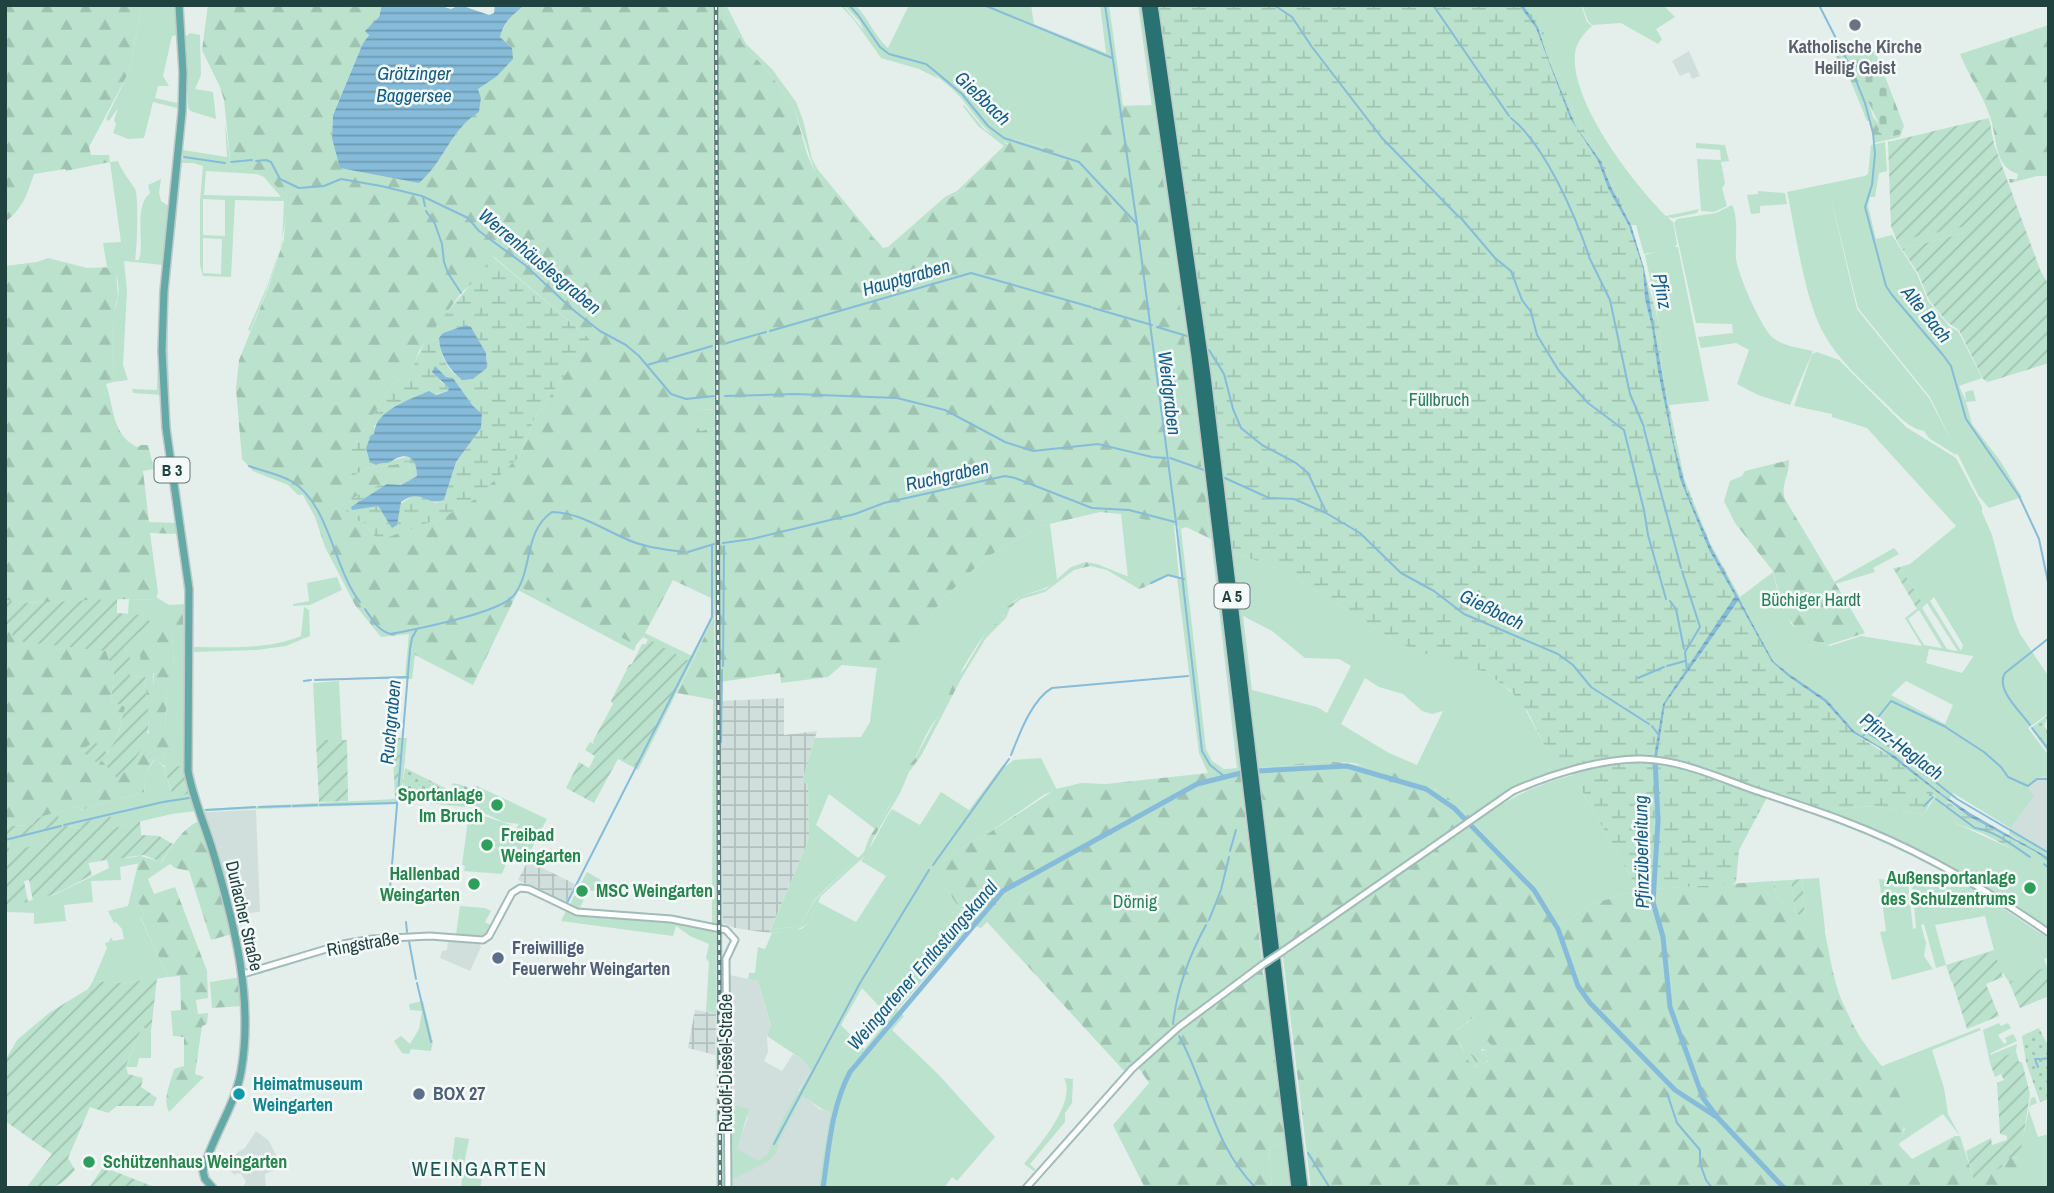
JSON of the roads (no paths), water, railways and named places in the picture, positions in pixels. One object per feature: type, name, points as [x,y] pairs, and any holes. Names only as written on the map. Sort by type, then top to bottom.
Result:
[{"type":"highway","name":"A 5","points":[[1153,5],[1206,376],[1303,1188]]},
{"type":"highway","name":"A 5","points":[[1146,6],[1196,356],[1296,1188]]},
{"type":"main road","name":"Durlacher Straße","points":[[179,5],[183,112],[166,270],[162,351],[166,428],[190,599],[187,746],[192,789],[218,869],[243,974],[241,1073],[203,1167],[203,1175],[213,1188]]},
{"type":"main road","points":[[1026,1188],[1132,1069],[1179,1027],[1262,965],[1465,823],[1513,791],[1539,780],[1616,761],[1655,760],[1695,769],[1846,821],[1909,849],[1960,875],[2049,933]]},
{"type":"main road","name":"Ringstraße","points":[[243,974],[360,940],[409,936],[486,939],[512,893],[518,888],[529,889],[577,912],[671,919],[723,929],[730,932],[735,940]]},
{"type":"main road","name":"Rudolf-Diesel-Straße","points":[[728,1188],[726,956],[735,940]]},
{"type":"water","name":"Grötzinger Baggersee","points":[[382,5],[438,5],[451,9],[460,5],[489,15],[494,13],[495,5],[524,5],[507,22],[500,37],[512,48],[513,59],[496,77],[478,89],[481,98],[479,112],[454,136],[435,166],[419,183],[340,168],[332,138],[333,115],[363,43],[369,35],[365,31],[379,17]]},
{"type":"water","points":[[1519,5],[1523,5],[1538,27],[1576,127],[1600,160],[1631,225],[1644,268],[1674,444],[1687,492],[1712,549],[1773,661],[1827,700],[1854,731],[1895,756],[1970,813],[2049,858],[2049,862],[2036,852],[1968,816],[1880,748],[1853,733],[1825,702],[1772,662],[1738,601],[1665,704],[1657,757],[1654,757],[1663,704],[1735,596],[1709,550],[1680,479],[1645,299],[1643,268],[1629,226],[1608,188],[1598,161],[1570,118],[1536,28]]},
{"type":"water","points":[[466,325],[471,327],[486,353],[487,368],[473,379],[462,380],[446,362],[439,338],[443,333]]},
{"type":"water","points":[[435,366],[446,377],[453,378],[482,414],[481,428],[456,462],[444,500],[432,501],[414,496],[408,498],[401,502],[397,525],[392,528],[378,506],[352,510],[351,507],[387,484],[401,485],[417,476],[416,467],[413,460],[406,456],[376,465],[370,462],[366,448],[380,418],[395,406],[429,391],[436,395],[448,391],[449,388],[432,372]]},
{"type":"waterway","name":"Gießbach","points":[[849,5],[880,47],[889,54],[926,64],[962,94],[988,126],[1004,138],[1079,162],[1137,224]]},
{"type":"waterway","points":[[984,5],[1112,58]]},
{"type":"waterway","name":"Weidgraben","points":[[1105,5],[1176,522],[1202,751],[1210,765],[1224,776]]},
{"type":"waterway","points":[[1274,5],[1292,17],[1382,138],[1458,216]]},
{"type":"waterway","points":[[1433,5],[1509,116]]},
{"type":"waterway","name":"Alte Bach","points":[[1819,5],[1851,68],[1873,133],[1875,154],[1872,185],[1865,207],[1886,286],[1951,366],[1966,419],[2019,496],[2039,539],[2049,587]]},
{"type":"waterway","points":[[1511,118],[1536,145],[1558,182],[1589,256]]},
{"type":"waterway","name":"Werrenhäuslesgraben","points":[[184,157],[225,163]]},
{"type":"waterway","name":"Werrenhäuslesgraben","points":[[231,162],[252,160]]},
{"type":"waterway","name":"Werrenhäuslesgraben","points":[[256,161],[271,162],[280,179],[299,188],[324,186],[341,179],[381,186],[422,196],[468,218],[479,231],[525,265],[572,309],[639,356],[671,394],[686,399],[714,396]]},
{"type":"waterway","points":[[423,197],[425,206]]},
{"type":"waterway","points":[[426,211],[435,224],[448,273],[461,293]]},
{"type":"waterway","points":[[1460,217],[1495,258],[1511,271],[1522,300],[1531,312],[1537,335],[1559,371],[1588,403],[1624,430],[1666,599]]},
{"type":"waterway","points":[[1589,257],[1610,300],[1630,394],[1644,427]]},
{"type":"waterway","name":"Hauptgraben","points":[[770,331],[971,273],[1091,307]]},
{"type":"waterway","name":"Hauptgraben","points":[[1093,308],[1152,325]]},
{"type":"waterway","name":"Hauptgraben","points":[[1157,327],[1187,336]]},
{"type":"waterway","name":"Hauptgraben","points":[[727,343],[766,332]]},
{"type":"waterway","name":"Hauptgraben","points":[[647,365],[712,346]]},
{"type":"waterway","name":"Hauptgraben","points":[[1209,350],[1224,374],[1241,428],[1262,445],[1296,463],[1308,473],[1326,512]]},
{"type":"waterway","name":"Werrenhäuslesgraben","points":[[725,396],[795,394],[897,398],[945,410],[1005,442],[1033,451],[1098,444],[1166,458]]},
{"type":"waterway","points":[[1644,429],[1681,568]]},
{"type":"waterway","name":"Werrenhäuslesgraben","points":[[1170,458],[1204,470]]},
{"type":"waterway","name":"Ruchgraben","points":[[249,466],[291,481],[304,491],[323,520],[343,572],[360,602]]},
{"type":"waterway","name":"Ruchgraben","points":[[723,543],[752,539],[855,514],[884,503],[1005,476],[1092,508],[1129,510],[1175,522]]},
{"type":"waterway","name":"Gießbach","points":[[1225,478],[1269,498],[1294,499],[1326,513],[1360,533],[1401,573],[1434,591],[1464,614],[1558,654],[1573,665],[1591,687],[1649,724]]},
{"type":"waterway","name":"Ruchgraben","points":[[365,609],[379,627],[391,634],[494,608],[515,594],[521,584],[537,529],[552,512],[580,518],[638,544],[683,552]]},
{"type":"waterway","name":"Ruchgraben","points":[[688,552],[714,544]]},
{"type":"waterway","points":[[567,903],[712,617],[712,545]]},
{"type":"waterway","points":[[723,666],[724,546]]},
{"type":"waterway","points":[[1682,571],[1700,627],[1685,652],[1687,670]]},
{"type":"waterway","points":[[1151,583],[1168,575],[1184,579]]},
{"type":"waterway","points":[[1670,601],[1676,609],[1684,649]]},
{"type":"waterway","name":"Ruchgraben","points":[[389,901],[410,649],[417,629]]},
{"type":"waterway","name":"Alte Bach","points":[[2030,725],[2010,700],[2003,686],[2003,679],[2005,673],[2049,638]]},
{"type":"waterway","points":[[1667,666],[1685,661]]},
{"type":"waterway","points":[[1638,678],[1664,667]]},
{"type":"waterway","points":[[721,742],[722,670]]},
{"type":"waterway","points":[[1011,755],[1032,709],[1052,688],[1188,676]]},
{"type":"waterway","points":[[315,680],[408,677]]},
{"type":"waterway","points":[[304,681],[311,680]]},
{"type":"waterway","name":"Pfinz-Heglach","points":[[1863,736],[1891,701],[1946,727]]},
{"type":"waterway","name":"Gießbach","points":[[1652,726],[1658,734]]},
{"type":"waterway","points":[[1947,728],[1984,752],[2008,777],[2028,786],[2037,779],[2049,779]]},
{"type":"waterway","name":"Alte Bach","points":[[2032,728],[2049,750]]},
{"type":"waterway","name":"Pfinz-Heglach","points":[[1866,732],[1895,750],[1957,799],[2049,853]]},
{"type":"waterway","name":"Pfinzüberleitung","points":[[1655,758],[1658,821],[1653,902],[1663,937],[1670,1007],[1703,1098],[1718,1118],[1784,1188]]},
{"type":"waterway","points":[[933,865],[1009,759]]},
{"type":"waterway","name":"Weingartener Entlastungskanal","points":[[1258,771],[1347,766],[1426,789],[1454,808],[1534,890],[1558,929],[1578,986],[1590,1003],[1675,1090],[1715,1116]]},
{"type":"waterway","name":"Weingartener Entlastungskanal","points":[[823,1188],[835,1114],[850,1072],[1003,891],[1197,784],[1241,773]]},
{"type":"waterway","points":[[1924,806],[1933,797]]},
{"type":"waterway","points":[[64,825],[189,798]]},
{"type":"waterway","points":[[1936,799],[1975,828],[1997,835],[2030,857]]},
{"type":"waterway","points":[[320,805],[396,803]]},
{"type":"waterway","points":[[293,806],[317,805]]},
{"type":"waterway","points":[[259,807],[290,806]]},
{"type":"waterway","points":[[206,810],[255,807]]},
{"type":"waterway","points":[[5,840],[61,826]]},
{"type":"waterway","points":[[1230,851],[1236,830]]},
{"type":"waterway","points":[[1209,920],[1221,890],[1229,857]]},
{"type":"waterway","points":[[2044,864],[2049,868]]},
{"type":"waterway","points":[[774,1144],[860,983],[929,870]]},
{"type":"waterway","points":[[406,922],[407,932]]},
{"type":"waterway","points":[[1173,1024],[1185,973],[1206,925]]},
{"type":"waterway","points":[[409,941],[416,979]]},
{"type":"waterway","points":[[417,983],[431,1042]]},
{"type":"waterway","points":[[1179,1036],[1229,1153],[1256,1188]]},
{"type":"waterway","points":[[2042,1059],[2049,1058]]},
{"type":"waterway","points":[[2038,1067],[2035,1059],[2040,1059]]},
{"type":"waterway","points":[[1667,1093],[1677,1123],[1700,1150],[1700,1163]]},
{"type":"waterway","points":[[1308,1153],[1330,1188]]},
{"type":"waterway","points":[[1701,1166],[1712,1188]]},
{"type":"railway","points":[[716,5],[720,1188]]},
{"type":"place","name":"Katholische Kirche Heilig Geist","points":[[1855,25]]},
{"type":"place","name":"Sportanlage Im Bruch","points":[[497,805]]},
{"type":"place","name":"Freibad Weingarten","points":[[487,845]]},
{"type":"place","name":"Hallenbad Weingarten","points":[[474,884]]},
{"type":"place","name":"Außensportanlage des Schulzentrums","points":[[2030,888]]},
{"type":"place","name":"MSC Weingarten","points":[[582,891]]},
{"type":"place","name":"Freiwillige Feuerwehr Weingarten","points":[[498,958]]},
{"type":"place","name":"Heimatmuseum Weingarten","points":[[239,1094]]},
{"type":"place","name":"BOX 27","points":[[419,1094]]},
{"type":"place","name":"Schützenhaus Weingarten","points":[[89,1162]]},
{"type":"district","name":"WEINGARTEN","points":[[480,1169]]},
{"type":"water label","name":"Pfinz","points":[[1663,291]]},
{"type":"park label","name":"Füllbruch","points":[[1439,400]]},
{"type":"park label","name":"Büchiger Hardt","points":[[1811,600]]},
{"type":"park label","name":"Dörnig","points":[[1135,902]]}]
